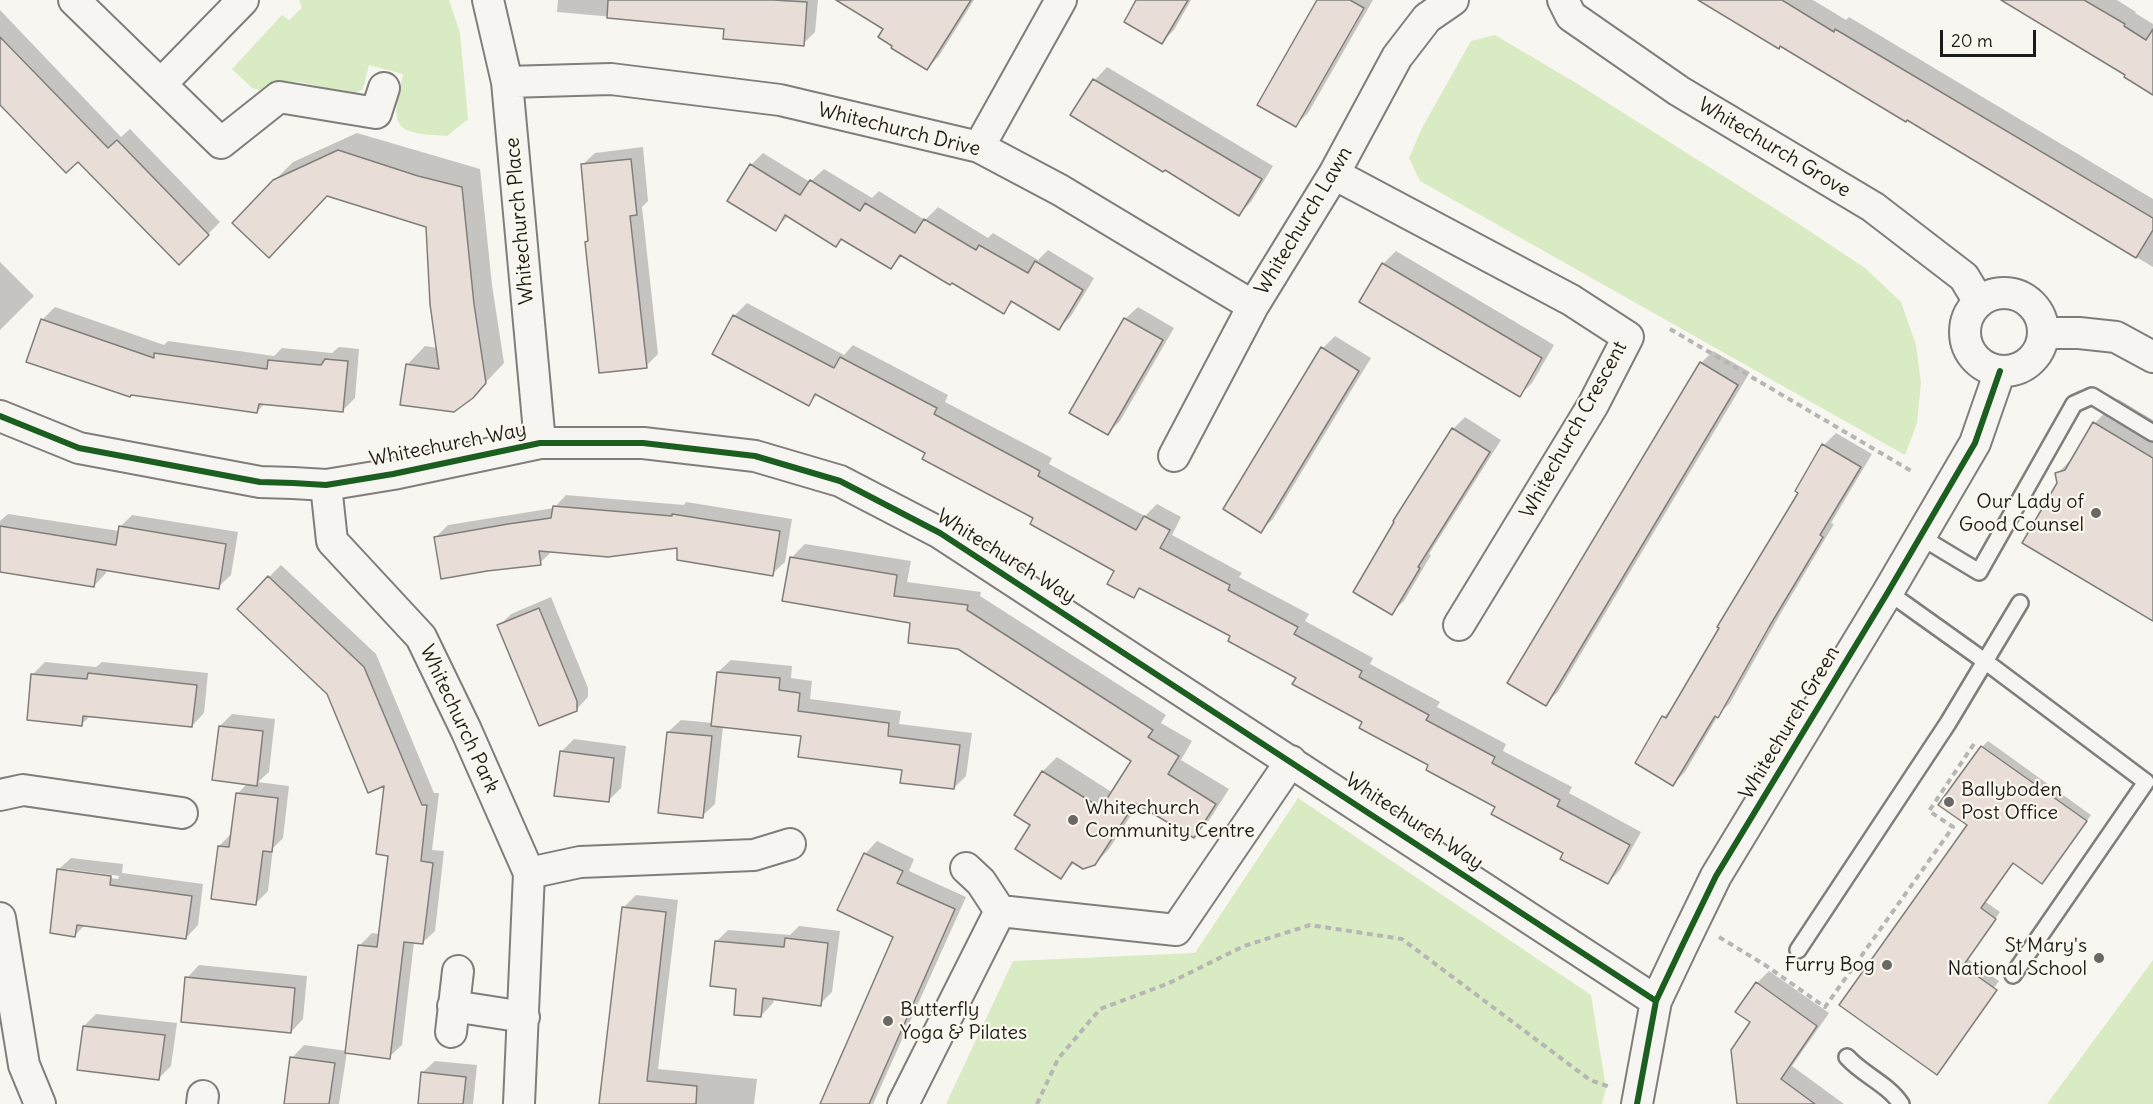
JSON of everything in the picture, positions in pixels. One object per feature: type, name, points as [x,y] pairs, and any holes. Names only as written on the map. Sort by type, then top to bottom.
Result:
[{"type":"street","points":[[74,0],[221,143],[279,98],[376,113],[384,88]]},
{"type":"street","points":[[161,84],[243,0]]},
{"type":"street","name":"Whitechurch Place","points":[[488,0],[507,82],[540,443]]},
{"type":"street","points":[[979,147],[1061,0]]},
{"type":"street","name":"Whitechurch Lawn","points":[[1174,456],[1253,306],[1334,174],[1397,57],[1427,18],[1453,0]]},
{"type":"street","name":"Whitechurch Grove","points":[[1563,0],[1571,16],[1679,91],[1873,207],[1964,277],[1979,303]]},
{"type":"street","name":"Whitechurch Drive","points":[[507,82],[611,79],[780,100],[979,147],[1059,190],[1253,306]]},
{"type":"street","name":"Whitechurch Crescent","points":[[1334,174],[1571,300],[1628,337],[1593,405],[1459,626]]},
{"type":"street","points":[[2002,293],[2021,297],[2036,309],[2042,321],[2041,346],[2025,365],[2013,370],[2000,371],[1988,368],[1977,360],[1970,350],[1966,337],[1966,324],[1970,312],[1979,303],[1990,296],[2002,293]]},
{"type":"street","points":[[2043,333],[2079,333],[2116,337],[2153,357]]},
{"type":"street","name":"Whitechurch Green","points":[[1625,1096],[1656,1002],[1716,876],[1921,537],[1975,443],[2000,371]]},
{"type":"street","name":"Whitechurch Way","points":[[0,416],[79,448],[260,482],[326,485],[393,474],[540,443],[643,443],[755,456],[840,481],[940,533],[1656,1002]]},
{"type":"street","name":"Whitechurch Park","points":[[326,485],[332,542],[421,637],[466,730],[529,873],[519,1104]]},
{"type":"street","points":[[1000,911],[1176,930],[1291,761]]},
{"type":"street","points":[[0,795],[23,790],[182,813]]},
{"type":"street","points":[[529,873],[580,862],[754,855],[789,844]]},
{"type":"street","points":[[966,868],[981,882],[1000,911]]},
{"type":"street","points":[[903,1104],[1000,911]]},
{"type":"street","points":[[0,918],[24,1065],[40,1104]]},
{"type":"street","points":[[458,971],[452,1019],[524,1017]]},
{"type":"lane","points":[[1921,537],[1979,572],[2074,404],[2092,396],[2153,433]]},
{"type":"lane","points":[[1888,592],[2146,782],[2013,975]]},
{"type":"lane","points":[[1798,950],[1948,723],[2020,603]]},
{"type":"lane","points":[[1847,1057],[1854,1065],[1896,1096],[1901,1104]]},
{"type":"path","points":[[1670,329],[1913,471]]},
{"type":"path","points":[[1716,935],[1765,964],[1825,1007],[1953,827],[1929,811],[1976,741]]},
{"type":"path","points":[[1037,1104],[1058,1059],[1100,1009],[1167,984],[1244,946],[1310,925],[1402,939],[1590,1080],[1625,1096]]},
{"type":"green space","points":[[299,0],[449,0],[460,33],[468,119],[447,136],[409,131],[402,127],[397,114],[403,74],[369,65],[363,89],[347,95],[315,85],[292,82],[281,82],[260,90],[252,88],[232,69],[282,15],[289,20],[302,8]]},
{"type":"green space","points":[[1495,35],[1576,83],[1785,215],[1865,268],[1901,302],[1916,345],[1921,383],[1917,423],[1905,455],[1420,181],[1409,158],[1422,128],[1471,41]]},
{"type":"green space","points":[[1298,798],[1591,995],[1606,1088],[1602,1104],[946,1104],[1013,961],[1195,953]]},
{"type":"green space","points":[[2153,960],[2153,1104],[2047,1104]]},
{"type":"building","points":[[608,0],[807,2],[804,46],[723,39],[724,29],[607,18]]},
{"type":"building","points":[[836,0],[971,0],[927,70],[891,48],[892,46],[878,37],[883,29]]},
{"type":"building","points":[[1136,0],[1188,0],[1162,44],[1124,22]]},
{"type":"building","points":[[1317,0],[1350,0],[1364,8],[1296,127],[1257,105]]},
{"type":"building","points":[[1698,0],[1782,0],[1834,32],[1835,29],[2153,218],[2153,230],[2136,258],[1907,120],[1906,122],[1780,46],[1779,49]]},
{"type":"building","points":[[2001,0],[2084,0],[2125,24],[2124,26],[2146,40],[2153,29],[2153,95],[2124,77],[2125,75]]},
{"type":"building","points":[[0,37],[108,148],[117,140],[209,235],[179,265],[78,162],[66,173],[0,105]]},
{"type":"building","points":[[1093,79],[1262,179],[1239,216],[1070,115]]},
{"type":"building","points":[[338,150],[418,176],[462,187],[474,304],[486,383],[473,398],[454,412],[400,405],[406,364],[439,369],[430,304],[426,227],[327,196],[269,258],[232,223],[273,180]]},
{"type":"building","points":[[631,159],[637,215],[630,216],[647,368],[599,373],[585,242],[588,241],[581,164]]},
{"type":"building","points":[[750,164],[800,195],[810,180],[860,211],[865,203],[915,233],[924,219],[976,250],[979,245],[1028,273],[1035,261],[1083,290],[1059,330],[1011,301],[1004,314],[900,255],[891,269],[841,239],[836,247],[785,215],[776,231],[727,201]]},
{"type":"building","points":[[1382,263],[1542,358],[1520,397],[1359,302]]},
{"type":"building","points":[[733,315],[834,368],[840,357],[937,408],[934,414],[1040,471],[1038,476],[1136,530],[1144,516],[1170,530],[1160,548],[1230,585],[1228,590],[1298,627],[1294,634],[1362,671],[1359,677],[1429,715],[1426,720],[1495,757],[1492,763],[1560,800],[1557,806],[1630,845],[1608,884],[1560,859],[1563,853],[1491,814],[1495,807],[1426,770],[1428,765],[1359,728],[1362,722],[1292,684],[1296,678],[1228,641],[1230,636],[1139,588],[1134,598],[1107,584],[1114,571],[1030,524],[1033,518],[922,459],[925,453],[815,394],[809,406],[712,354]]},
{"type":"building","points":[[1124,318],[1163,340],[1108,435],[1069,413]]},
{"type":"building","points":[[41,319],[154,358],[154,353],[267,369],[268,360],[321,365],[325,359],[348,361],[343,412],[259,404],[257,413],[131,395],[130,397],[26,362]]},
{"type":"building","points":[[1321,347],[1359,371],[1261,533],[1223,509]]},
{"type":"building","points":[[1700,362],[1738,385],[1546,706],[1507,683]]},
{"type":"building","name":"Our Lady of Good Counsel","points":[[2093,422],[2153,458],[2153,621],[2022,543],[2057,483],[2055,473],[2065,470]]},
{"type":"building","points":[[1452,428],[1490,452],[1418,567],[1420,568],[1392,615],[1353,592],[1393,521]]},
{"type":"building","points":[[1822,444],[1861,467],[1820,535],[1823,537],[1718,718],[1715,716],[1673,786],[1635,763],[1662,716],[1666,718],[1719,628],[1717,627],[1798,493],[1795,491]]},
{"type":"building","points":[[553,506],[672,516],[672,514],[780,531],[773,576],[677,560],[677,548],[608,557],[539,551],[541,565],[441,579],[434,537],[551,518]]},
{"type":"building","points":[[0,526],[116,545],[119,526],[226,544],[219,589],[97,569],[94,587],[0,572]]},
{"type":"building","points":[[790,557],[897,575],[894,596],[968,605],[967,610],[1153,730],[1148,737],[1179,756],[1168,774],[1216,804],[1194,838],[1135,803],[1095,865],[1083,869],[1072,862],[1061,879],[1015,849],[1030,825],[1014,815],[1042,771],[1101,808],[1131,761],[958,649],[908,643],[910,623],[782,601]]},
{"type":"building","points":[[268,576],[364,667],[422,805],[427,805],[421,861],[433,863],[423,944],[404,942],[390,1059],[345,1053],[358,945],[377,947],[388,856],[376,854],[384,786],[368,793],[327,694],[237,609]]},
{"type":"building","points":[[539,608],[577,701],[577,711],[539,726],[497,625]]},
{"type":"building","points":[[717,672],[780,678],[779,690],[800,693],[798,711],[889,723],[888,736],[960,745],[954,789],[900,783],[902,770],[798,757],[801,736],[711,726]]},
{"type":"building","points":[[88,673],[197,685],[192,727],[83,716],[82,726],[27,720],[31,674],[87,679]]},
{"type":"building","points":[[219,726],[263,731],[257,786],[212,780]]},
{"type":"building","points":[[667,732],[712,736],[703,818],[658,813]]},
{"type":"building","points":[[1981,746],[2087,821],[2042,884],[2013,863],[1981,908],[1996,919],[1963,966],[1997,990],[1937,1075],[1839,1005],[1967,825],[1938,805]]},
{"type":"building","points":[[560,751],[614,758],[609,802],[554,796]]},
{"type":"building","points":[[236,793],[278,798],[272,852],[263,851],[256,905],[211,899],[218,846],[229,847]]},
{"type":"building","points":[[864,853],[903,871],[897,883],[955,909],[869,1104],[820,1104],[893,937],[837,910]]},
{"type":"building","points":[[57,869],[111,876],[110,885],[192,896],[186,939],[77,925],[75,937],[50,933]]},
{"type":"building","points":[[622,907],[666,912],[647,1081],[697,1086],[696,1104],[599,1104]]},
{"type":"building","points":[[785,938],[828,943],[821,1006],[763,998],[761,1017],[734,1015],[736,989],[710,986],[715,941],[784,947]]},
{"type":"building","points":[[185,977],[295,988],[291,1033],[181,1022]]},
{"type":"building","points":[[1756,982],[1817,1026],[1781,1079],[1815,1104],[1737,1104],[1731,1050],[1750,1022],[1735,1012]]},
{"type":"building","points":[[83,1026],[165,1035],[159,1080],[77,1070]]},
{"type":"building","points":[[290,1057],[335,1063],[329,1104],[284,1104]]},
{"type":"building","points":[[421,1072],[466,1077],[463,1104],[418,1104]]},
{"type":"cycle path","points":[[1637,1104],[1656,1001],[1716,876],[1888,592],[1975,443],[2000,371]]},
{"type":"cycle path","points":[[0,416],[79,448],[260,482],[326,485],[393,474],[540,443],[643,443],[755,456],[840,481],[940,533],[1656,1001]]},
{"type":"place","name":"Our Lady of Good Counsel","points":[[2096,513]]},
{"type":"place","name":"Ballyboden Post Office","points":[[1949,802]]},
{"type":"place","name":"Whitechurch Community Centre","points":[[1073,820]]},
{"type":"place","name":"St Mary's National School","points":[[2099,958]]},
{"type":"place","name":"Furry Bog","points":[[1887,965]]},
{"type":"place","name":"Butterfly Yoga & Pilates","points":[[888,1021]]}]
